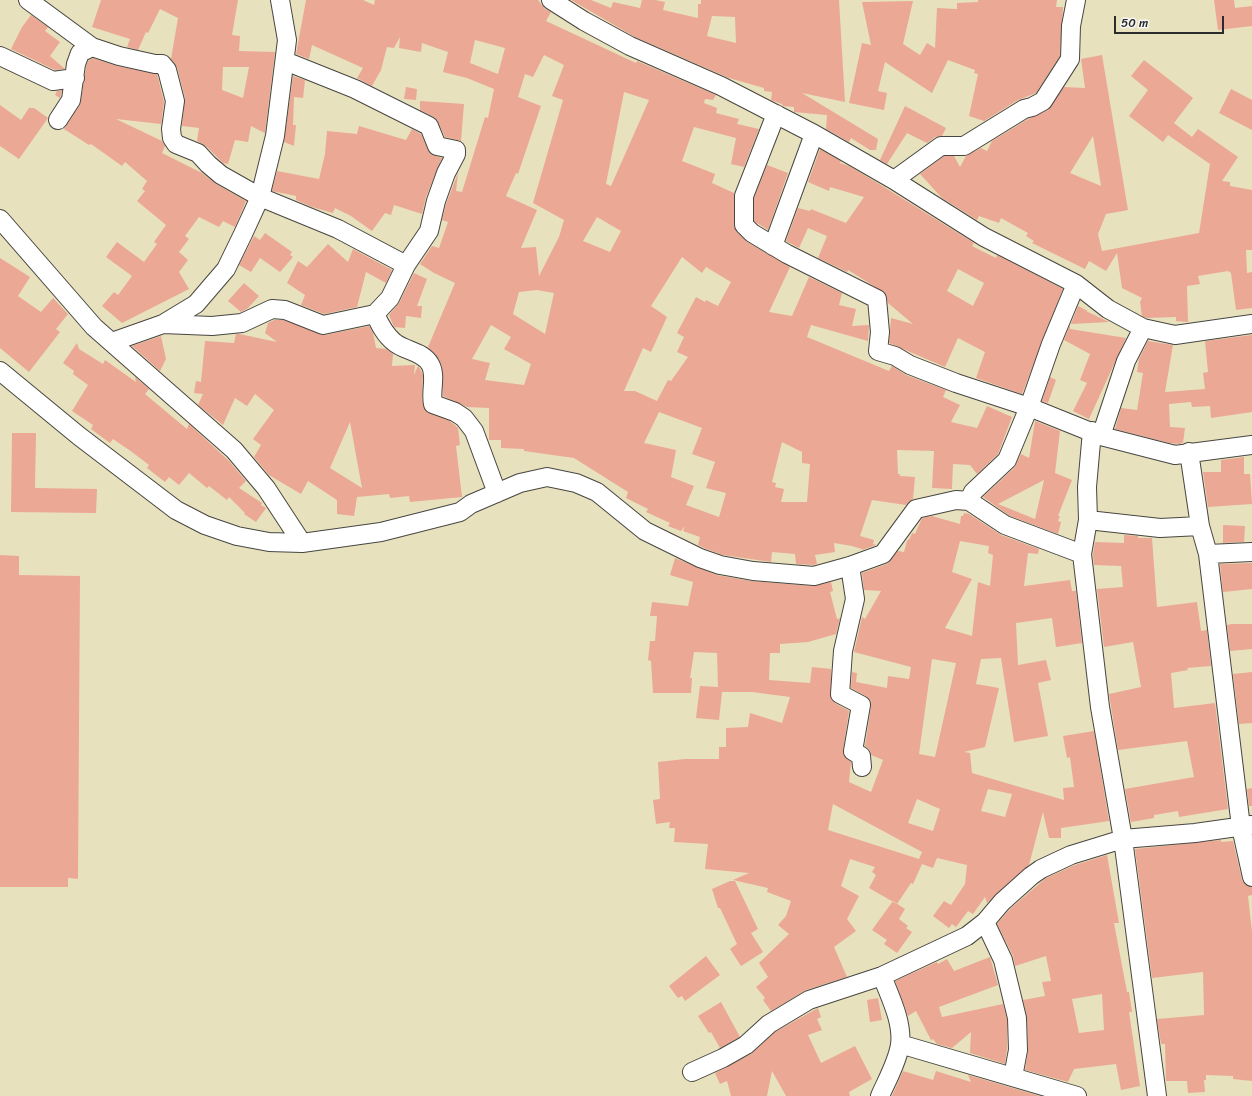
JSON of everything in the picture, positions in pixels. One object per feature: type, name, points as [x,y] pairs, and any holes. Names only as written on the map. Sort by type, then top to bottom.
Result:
[{"type":"street","points":[[28,0],[52,7],[92,47],[119,56],[154,64],[162,64],[167,70],[175,101],[171,129],[172,138],[176,144],[198,152],[208,164],[221,175],[260,197],[338,229],[406,265]]},
{"type":"street","points":[[112,342],[163,324],[196,304],[226,269],[260,197],[275,136],[287,40],[280,0]]},
{"type":"street","points":[[551,0],[584,22],[630,46],[708,80],[814,134],[894,180],[984,237],[1076,284],[1108,309],[1143,328],[1175,335],[1252,324]]},
{"type":"street","points":[[894,180],[942,146],[964,146],[1024,109],[1032,108],[1043,101],[1070,59],[1071,26],[1076,0]]},
{"type":"street","points":[[58,120],[71,100],[76,64],[80,53],[92,47]]},
{"type":"street","points":[[0,56],[53,81],[58,82],[75,78]]},
{"type":"street","points":[[163,324],[212,326],[242,323],[272,309],[286,310],[323,325],[375,314],[390,298],[406,265],[429,231],[436,201],[446,173],[456,154],[456,150],[437,146],[429,126],[393,107],[285,61]]},
{"type":"street","points":[[776,114],[744,196],[744,225],[752,233],[774,246],[877,299],[880,332],[878,351],[896,356],[910,365],[956,383],[1029,407],[1096,434],[1175,455],[1252,445]]},
{"type":"street","points":[[774,246],[814,134]]},
{"type":"street","points":[[0,219],[84,315],[112,342],[234,450],[266,488],[302,543]]},
{"type":"street","points":[[970,501],[973,492],[1007,460],[1029,407],[1051,344],[1076,284]]},
{"type":"street","points":[[375,314],[382,330],[395,343],[415,352],[430,364],[433,372],[433,404],[455,412],[464,418],[474,431],[497,493]]},
{"type":"street","points":[[1143,328],[1126,361],[1096,434],[1087,486],[1088,520],[1082,554],[1100,707],[1123,839],[1157,1096]]},
{"type":"street","points":[[0,371],[79,436],[176,510],[205,525],[237,536],[269,542],[302,543],[381,532],[460,512],[471,504],[520,483],[547,477],[576,483],[598,492],[644,530],[679,549],[720,565],[753,571],[814,576],[850,566],[883,554],[916,510],[956,500],[970,501],[1005,525],[1082,554]]},
{"type":"street","points":[[1189,452],[1200,526],[1208,554],[1252,876]]},
{"type":"street","points":[[1088,520],[1160,528],[1200,526]]},
{"type":"street","points":[[1208,554],[1252,552]]},
{"type":"street","points":[[850,566],[855,599],[843,652],[840,694],[861,705],[853,751],[860,756],[862,767]]},
{"type":"street","points":[[692,1072],[723,1058],[746,1045],[769,1024],[809,1000],[882,976],[951,945],[967,936],[985,922],[1017,887],[1040,869],[1071,855],[1123,839],[1195,833],[1246,826]]},
{"type":"street","points":[[985,922],[1003,960],[1017,1018],[1018,1050],[1013,1077]]},
{"type":"street","points":[[880,1096],[892,1071],[900,1044],[900,1028],[882,976]]},
{"type":"street","points":[[900,1044],[1077,1096]]},
{"type":"building","points":[[101,0],[238,0],[232,35],[240,36],[239,51],[275,52],[265,133],[251,126],[248,142],[235,140],[228,164],[223,163],[206,146],[197,141],[199,128],[182,126],[185,98],[177,67],[171,59],[178,18],[160,9],[148,33],[146,32],[138,50],[127,47],[130,39],[92,27]],"holes":[[[223,67],[249,67],[243,98],[222,90]]]},
{"type":"building","points":[[306,0],[363,0],[374,5],[375,0],[538,0],[545,9],[551,12],[546,21],[636,63],[637,61],[716,95],[713,100],[705,99],[704,103],[717,108],[716,113],[739,119],[737,124],[759,129],[744,167],[731,164],[736,138],[694,127],[682,161],[715,174],[712,183],[734,193],[734,225],[737,232],[747,242],[790,267],[769,312],[792,316],[809,277],[842,293],[839,305],[856,309],[852,326],[869,325],[868,341],[811,325],[807,337],[889,371],[892,366],[906,375],[946,390],[943,397],[960,405],[951,422],[977,428],[987,406],[1012,417],[998,454],[977,474],[970,465],[953,464],[952,489],[932,488],[934,451],[897,450],[898,474],[900,474],[900,476],[915,477],[913,499],[906,505],[872,500],[860,536],[874,540],[873,544],[876,545],[862,550],[852,546],[834,543],[835,552],[815,555],[817,564],[813,565],[796,564],[795,554],[772,552],[771,562],[723,555],[704,548],[698,545],[700,537],[683,531],[685,526],[681,531],[668,526],[670,523],[646,512],[648,509],[626,498],[628,492],[574,458],[524,451],[524,449],[501,448],[501,440],[489,440],[489,408],[467,407],[443,396],[442,366],[435,354],[428,347],[455,283],[434,273],[420,264],[432,246],[439,248],[448,222],[442,220],[446,204],[458,173],[456,191],[462,192],[485,117],[488,118],[494,89],[467,78],[443,72],[448,52],[422,43],[421,52],[399,48],[400,37],[394,48],[387,47],[381,70],[372,86],[357,78],[363,68],[312,45],[309,59],[296,54]],"holes":[[[475,40],[505,48],[498,74],[470,63]],[[544,55],[564,65],[552,96],[563,100],[533,203],[564,220],[559,237],[539,276],[536,247],[521,248],[537,210],[506,196],[516,173],[518,174],[541,106],[518,97],[525,74],[533,77]],[[624,92],[649,100],[611,186],[606,184]],[[597,217],[621,231],[610,252],[583,241]],[[682,257],[702,273],[706,267],[731,282],[718,306],[706,300],[705,302],[696,297],[677,333],[684,337],[677,352],[688,357],[671,381],[668,380],[657,401],[635,391],[624,391],[643,348],[651,352],[667,317],[651,306]],[[537,290],[554,293],[545,334],[513,314],[519,292]],[[491,325],[511,337],[504,349],[531,364],[524,385],[485,380],[490,363],[472,359]],[[659,412],[702,428],[692,454],[715,462],[706,488],[726,493],[719,517],[686,505],[694,486],[671,477],[676,450],[644,443]],[[782,442],[802,452],[802,463],[810,464],[807,502],[781,502],[784,489],[775,487],[776,483],[772,482]]]},
{"type":"building","points":[[571,0],[591,0],[611,8],[613,2],[640,8],[642,0],[655,0],[665,2],[663,10],[698,18],[698,4],[701,4],[701,0],[839,0],[845,102],[802,93],[878,139],[876,150],[870,150],[851,138],[849,142],[826,129],[827,115],[794,112],[794,107],[783,106],[782,104],[771,100],[772,92],[764,91],[764,88],[729,78],[635,37]],"holes":[[[712,16],[735,17],[736,43],[707,36]]]},
{"type":"building","points":[[978,0],[1057,0],[1056,7],[1063,7],[1060,56],[1036,93],[1018,100],[984,121],[969,116],[978,74],[974,73],[975,70],[948,60],[932,93],[885,62],[878,91],[887,93],[884,110],[849,103],[862,43],[871,45],[862,2],[913,1],[903,44],[920,55],[927,43],[935,48],[937,8],[957,9],[957,3],[978,2]]},
{"type":"building","points":[[1214,0],[1234,0],[1235,8],[1252,6],[1252,26],[1218,30]]},
{"type":"building","points":[[31,15],[48,27],[45,31],[60,42],[50,56],[65,69],[55,70],[11,49],[22,27]]},
{"type":"building","points":[[1102,55],[1128,210],[1106,214],[1098,234],[1102,251],[1199,233],[1210,164],[1168,135],[1163,142],[1129,116],[1148,90],[1131,76],[1144,60],[1193,98],[1174,123],[1192,137],[1198,129],[1238,157],[1222,181],[1230,182],[1230,186],[1252,190],[1252,250],[1246,250],[1247,273],[1252,272],[1252,308],[1236,310],[1231,273],[1228,271],[1198,276],[1200,284],[1187,286],[1188,322],[1176,321],[1176,317],[1147,318],[1142,316],[1140,302],[1142,298],[1122,288],[1117,253],[1106,271],[1089,261],[1085,269],[1032,243],[1034,241],[1026,236],[1028,233],[1001,218],[999,223],[979,216],[977,220],[942,198],[920,174],[944,156],[954,156],[960,167],[966,156],[981,148],[987,151],[992,141],[1028,119],[1048,110],[1064,87],[1085,88],[1081,59]],"holes":[[[1093,136],[1101,186],[1070,173]]]},
{"type":"building","points":[[93,58],[117,66],[157,74],[164,102],[161,124],[116,119],[162,141],[165,146],[162,153],[202,173],[216,184],[246,201],[235,227],[223,221],[219,227],[199,217],[185,236],[189,239],[179,252],[188,260],[179,272],[189,289],[122,323],[102,306],[114,292],[118,295],[132,276],[106,257],[117,242],[144,262],[157,244],[154,242],[166,225],[137,201],[145,191],[142,189],[147,181],[125,162],[122,166],[91,144],[89,145],[64,129],[80,105],[86,67],[88,61]]},
{"type":"building","points":[[293,76],[305,80],[303,98],[294,97],[293,125],[296,125],[294,146],[284,142]]},
{"type":"building","points":[[406,87],[417,89],[416,100],[404,99]]},
{"type":"building","points":[[1231,89],[1252,100],[1252,130],[1219,113]]},
{"type":"building","points":[[62,90],[60,98],[55,95],[57,91]]},
{"type":"building","points":[[420,101],[464,104],[461,141],[445,137],[434,117],[420,110]]},
{"type":"building","points":[[0,105],[21,120],[29,108],[34,108],[48,118],[19,159],[0,146]]},
{"type":"building","points":[[905,106],[946,128],[942,136],[935,137],[927,143],[907,133],[887,164],[880,160]]},
{"type":"building","points":[[359,126],[406,140],[412,129],[421,134],[430,154],[442,158],[426,197],[422,214],[394,205],[391,215],[385,213],[372,231],[351,216],[335,208],[333,213],[312,207],[296,200],[296,196],[272,191],[277,171],[319,179],[325,154],[327,131],[357,134]]},
{"type":"building","points":[[820,149],[841,161],[840,163],[849,166],[876,182],[974,243],[972,246],[996,258],[997,255],[1063,289],[1022,394],[976,378],[985,352],[958,338],[945,367],[889,343],[891,318],[913,324],[888,303],[885,293],[848,270],[847,272],[818,258],[827,236],[808,228],[799,248],[786,241],[798,208],[810,211],[811,209],[846,223],[864,197],[830,187],[829,191],[808,182]],"holes":[[[958,269],[984,283],[973,306],[947,291]]]},
{"type":"building","points":[[767,165],[788,173],[768,230],[754,221],[754,198]]},
{"type":"building","points":[[265,233],[292,252],[290,255],[293,257],[280,272],[260,258],[251,272],[239,265],[254,236],[260,240]]},
{"type":"building","points":[[328,244],[348,262],[353,249],[392,270],[386,283],[366,272],[357,307],[324,314],[301,305],[305,295],[287,283],[298,261],[307,267]]},
{"type":"building","points":[[0,258],[30,277],[18,296],[41,312],[53,298],[68,314],[56,329],[60,332],[29,372],[0,348]]},
{"type":"building","points":[[414,273],[427,279],[417,306],[422,306],[421,318],[406,316],[405,328],[394,327],[389,315],[399,303]]},
{"type":"building","points":[[244,283],[259,296],[248,308],[241,312],[228,301]]},
{"type":"building","points":[[1078,306],[1088,311],[1086,311],[1109,322],[1071,324]]},
{"type":"building","points":[[274,320],[283,320],[325,335],[369,326],[373,333],[376,348],[386,349],[393,354],[392,366],[415,365],[414,375],[418,366],[423,375],[422,399],[425,410],[450,421],[458,428],[460,445],[456,446],[462,497],[410,502],[409,496],[390,498],[389,494],[357,497],[354,516],[337,514],[337,500],[308,481],[301,494],[269,475],[254,457],[261,445],[253,439],[274,410],[255,394],[247,406],[235,398],[223,425],[198,405],[203,394],[194,393],[196,381],[201,382],[205,341],[234,343],[236,334],[239,334],[277,342],[265,333],[268,323]],"holes":[[[350,422],[362,488],[330,468]]]},
{"type":"building","points":[[1070,325],[1070,329],[1126,338],[1089,419],[1073,411],[1087,383],[1080,380],[1090,354],[1064,340]]},
{"type":"building","points":[[1252,335],[1252,412],[1211,418],[1210,406],[1192,407],[1191,402],[1169,404],[1170,427],[1185,428],[1183,443],[1180,444],[1169,443],[1115,429],[1121,408],[1137,410],[1143,373],[1137,372],[1139,359],[1148,341],[1173,345],[1165,392],[1205,389],[1203,373],[1208,372],[1205,341]]},
{"type":"building","points":[[161,336],[166,359],[160,371],[132,346]]},
{"type":"building","points":[[77,343],[79,349],[103,364],[105,360],[136,382],[135,377],[149,389],[145,394],[187,429],[189,424],[229,461],[246,481],[239,488],[262,503],[261,505],[266,508],[256,522],[244,514],[245,513],[229,497],[227,500],[209,486],[207,488],[189,473],[179,485],[169,477],[165,482],[147,468],[149,465],[132,452],[113,439],[110,443],[91,429],[93,425],[72,411],[88,385],[73,374],[74,371],[63,363]]},
{"type":"building","points":[[1050,377],[1056,380],[1048,403],[1042,401]]},
{"type":"building","points":[[1035,421],[1060,431],[1055,473],[1072,480],[1058,516],[1060,516],[1058,521],[1061,522],[1058,534],[1010,516],[983,497],[1014,468],[1021,454],[1029,458]],"holes":[[[1044,480],[1035,519],[998,504]]]},
{"type":"building","points":[[12,433],[36,433],[35,488],[97,489],[96,513],[11,512]]},
{"type":"building","points":[[1244,457],[1244,474],[1250,474],[1252,504],[1208,507],[1203,472],[1221,472],[1221,460]]},
{"type":"building","points":[[964,513],[969,514],[1001,535],[1039,549],[1038,554],[1028,553],[1024,586],[1070,580],[1072,591],[1076,591],[1082,643],[1056,647],[1052,618],[1016,623],[1018,665],[1046,660],[1051,680],[1038,683],[1048,736],[1014,742],[1001,658],[981,659],[976,684],[999,688],[985,747],[964,752],[970,753],[972,773],[1064,800],[1063,788],[1074,787],[1070,757],[1067,758],[1063,736],[1094,731],[1109,821],[1061,828],[1061,838],[1049,838],[1043,812],[1029,865],[987,903],[985,897],[973,914],[968,911],[956,927],[952,924],[949,928],[933,916],[944,901],[951,905],[965,884],[967,865],[937,858],[933,868],[922,864],[913,884],[911,883],[897,904],[869,888],[876,875],[872,872],[875,867],[850,859],[841,886],[859,896],[847,919],[856,931],[834,947],[847,977],[806,990],[771,1011],[763,1000],[765,998],[756,987],[768,977],[759,963],[789,934],[778,925],[786,916],[791,901],[767,892],[768,888],[733,880],[749,873],[705,869],[708,844],[674,842],[675,828],[669,828],[670,822],[656,824],[653,800],[660,799],[658,762],[685,759],[719,759],[719,747],[726,747],[726,728],[748,727],[750,713],[782,723],[790,697],[752,692],[722,692],[719,720],[696,718],[700,686],[718,687],[717,653],[694,652],[690,678],[692,678],[691,693],[653,693],[651,661],[648,660],[650,641],[655,641],[657,616],[650,616],[652,602],[688,606],[693,582],[670,575],[675,558],[717,575],[751,581],[813,586],[831,582],[833,591],[830,592],[837,619],[840,618],[836,634],[808,642],[780,644],[780,653],[770,653],[769,680],[810,683],[812,667],[831,669],[831,699],[849,711],[843,750],[844,756],[851,762],[849,782],[871,792],[883,760],[871,755],[870,750],[865,746],[871,701],[866,696],[851,688],[852,672],[857,673],[856,682],[887,688],[888,676],[909,679],[911,667],[854,652],[862,617],[865,619],[881,591],[864,590],[862,573],[887,564],[898,551],[904,552],[907,541],[912,533],[915,534],[922,518],[932,516],[960,524],[961,516],[963,516]],"holes":[[[960,541],[989,546],[988,553],[993,555],[990,586],[978,582],[972,636],[945,628],[972,579],[952,572]],[[932,659],[956,663],[935,757],[919,754]],[[988,789],[1012,794],[1005,817],[981,811]],[[917,799],[940,809],[933,831],[908,823]],[[833,804],[922,852],[919,859],[828,830]]]},
{"type":"building","points":[[1223,525],[1245,526],[1244,542],[1223,543]]},
{"type":"building","points":[[1124,535],[1138,536],[1138,538],[1152,538],[1157,607],[1197,602],[1201,631],[1207,630],[1211,666],[1187,668],[1188,670],[1171,673],[1174,708],[1215,703],[1228,809],[1179,817],[1178,811],[1154,815],[1154,818],[1131,822],[1125,789],[1194,777],[1187,741],[1118,750],[1109,694],[1141,687],[1133,642],[1104,647],[1097,589],[1123,587],[1121,566],[1094,565],[1093,554],[1095,542],[1124,543]]},
{"type":"building","points":[[0,555],[19,556],[19,575],[80,576],[78,879],[68,878],[68,887],[0,887]]},
{"type":"building","points":[[1252,563],[1252,589],[1223,592],[1220,564]]},
{"type":"building","points":[[1252,624],[1252,649],[1230,651],[1227,625]]},
{"type":"building","points":[[1252,672],[1252,723],[1239,724],[1233,674]]},
{"type":"building","points":[[1252,788],[1252,806],[1249,806],[1247,789]]},
{"type":"building","points":[[1221,840],[1221,842],[1233,841],[1242,880],[1245,884],[1252,887],[1252,895],[1248,896],[1252,932],[1252,1081],[1233,1079],[1233,1076],[1206,1075],[1206,1080],[1204,1080],[1205,1092],[1188,1093],[1187,1081],[1166,1081],[1165,1044],[1161,1044],[1157,1019],[1204,1015],[1203,972],[1152,978],[1135,849]]},
{"type":"building","points":[[1107,855],[1119,923],[1114,923],[1127,992],[1129,992],[1132,1012],[1129,1012],[1140,1086],[1121,1090],[1116,1064],[1074,1069],[1068,1082],[1025,1070],[1028,1050],[1027,1018],[1023,1000],[1045,996],[1042,982],[1051,981],[1046,956],[1015,966],[1013,956],[997,924],[1010,909],[1046,878],[1075,865]],"holes":[[[1102,994],[1104,1030],[1079,1033],[1072,999]]]},
{"type":"building","points":[[730,881],[735,881],[758,929],[751,933],[763,952],[741,966],[730,949],[737,944],[720,908],[718,908],[712,889]]},
{"type":"building","points":[[893,901],[905,909],[899,919],[908,926],[906,928],[912,932],[897,953],[884,944],[887,940],[872,930]]},
{"type":"building","points":[[706,956],[720,975],[685,1001],[682,996],[678,998],[669,986]]},
{"type":"building","points":[[990,957],[998,985],[939,1007],[942,1017],[1003,1004],[1007,1019],[1007,1049],[1005,1064],[970,1053],[971,1032],[952,1048],[937,1044],[933,1039],[931,1040],[916,1011],[908,1016],[895,981],[947,959],[954,971]]},
{"type":"building","points":[[878,998],[882,1020],[870,1022],[867,1000]]},
{"type":"building","points":[[721,1002],[740,1037],[720,1048],[711,1032],[709,1033],[698,1016]]},
{"type":"building","points":[[818,1008],[821,1017],[817,1019],[822,1030],[808,1035],[821,1063],[855,1046],[872,1079],[849,1092],[850,1096],[786,1096],[772,1071],[767,1096],[731,1096],[727,1081],[720,1084],[715,1073],[751,1054],[775,1032]]},
{"type":"building","points":[[903,1071],[933,1080],[936,1071],[971,1082],[968,1075],[1040,1096],[892,1096]]}]
